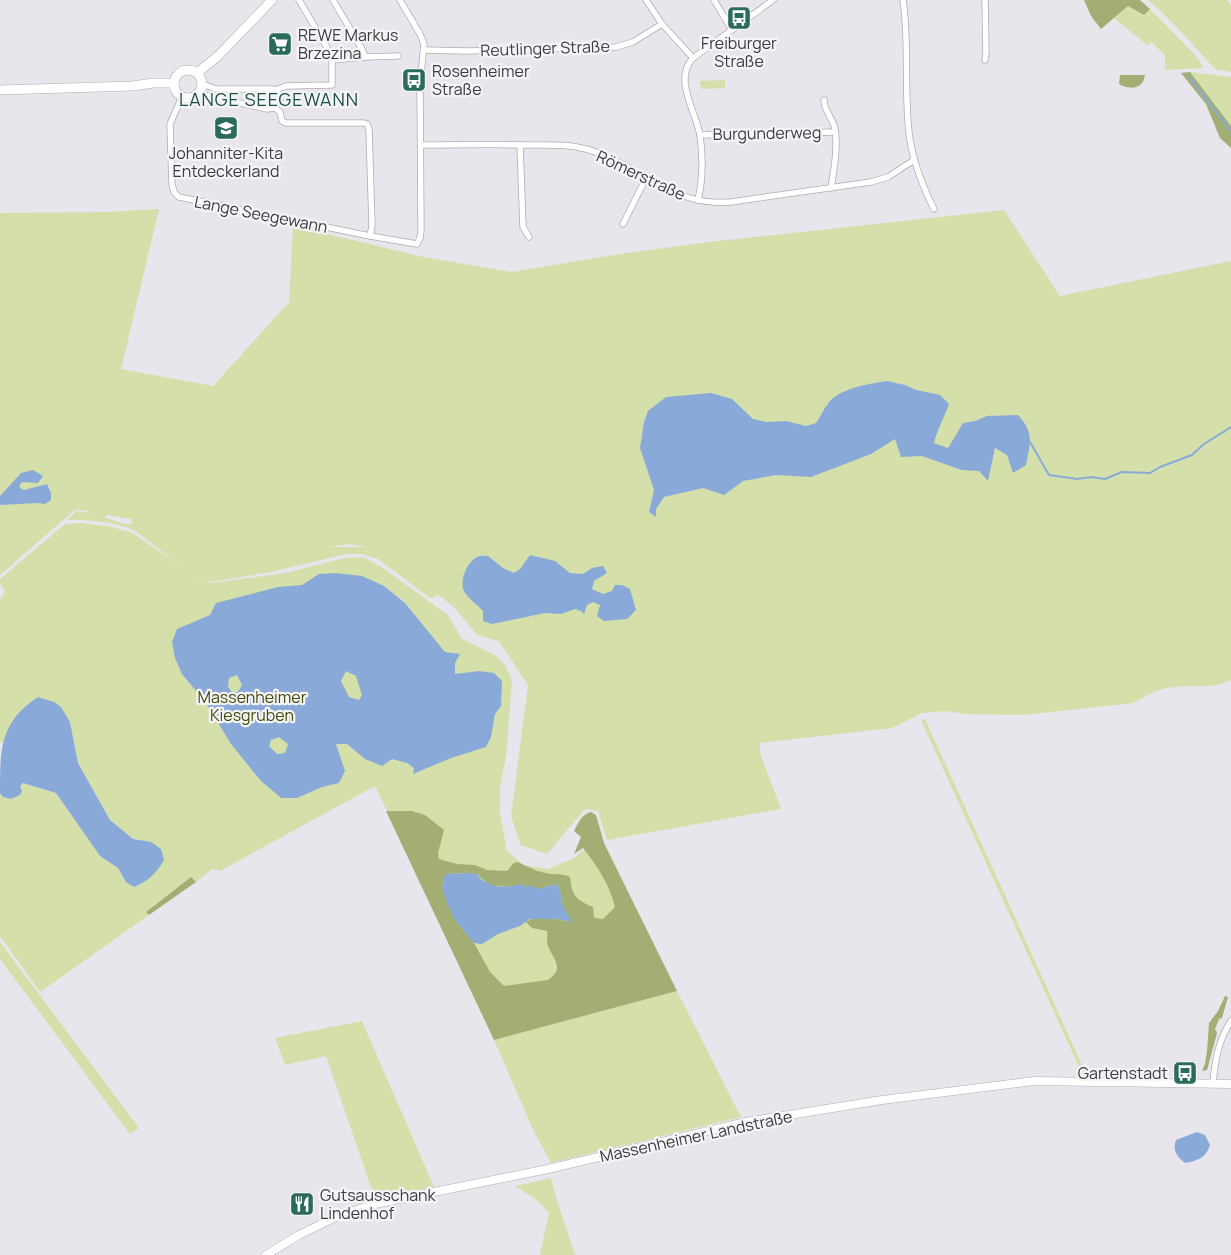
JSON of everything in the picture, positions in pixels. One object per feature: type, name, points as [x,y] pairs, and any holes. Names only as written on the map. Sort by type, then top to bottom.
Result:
[{"type":"main road","points":[[197,73],[218,56],[272,0]]},
{"type":"main road","points":[[189,70],[197,73],[202,84],[197,94],[190,98],[182,97],[176,91],[174,83],[177,75],[180,72],[189,70]]},
{"type":"main road","points":[[0,90],[174,83]]},
{"type":"street","points":[[275,90],[286,86],[332,85],[333,60],[299,0]]},
{"type":"street","points":[[334,0],[362,49],[365,58]]},
{"type":"street","points":[[400,0],[420,34],[424,50],[420,85],[421,145]]},
{"type":"street","points":[[646,0],[662,24],[693,58]]},
{"type":"street","points":[[714,0],[732,30]]},
{"type":"street","points":[[698,200],[702,184],[700,134],[686,92],[688,65],[693,58],[773,0]]},
{"type":"street","points":[[903,0],[906,23],[908,121],[914,160],[924,189],[934,209]]},
{"type":"street","points":[[984,0],[985,60]]},
{"type":"street","name":"Reutlinger Straße","points":[[424,50],[467,51],[616,46],[633,42],[662,24]]},
{"type":"street","points":[[333,60],[398,56]]},
{"type":"street","points":[[197,94],[267,110],[275,108],[279,104],[280,98],[275,90],[270,88],[216,89],[202,84]]},
{"type":"street","name":"Lange Seegewann","points":[[182,97],[170,124],[172,184],[177,195],[182,198],[370,236],[417,244],[421,230],[421,145]]},
{"type":"street","points":[[824,100],[825,109],[832,121],[835,132],[831,188]]},
{"type":"street","points":[[275,108],[280,112],[282,121],[286,123],[367,124],[369,129],[372,217],[370,236]]},
{"type":"street","name":"Burgunderweg","points":[[700,134],[835,132]]},
{"type":"street","points":[[520,144],[524,227],[529,237]]},
{"type":"street","name":"Römerstraße","points":[[421,145],[565,145],[586,149],[677,193],[713,203],[862,183],[888,177],[914,160]]},
{"type":"street","points":[[623,224],[646,178]]},
{"type":"street","points":[[1213,1083],[1216,1055],[1223,1035],[1231,1021]]},
{"type":"street","name":"Massenheimer Landstraße","points":[[266,1255],[299,1235],[338,1216],[375,1204],[558,1167],[746,1122],[1034,1080],[1231,1084]]},
{"type":"green space","points":[[1084,0],[1140,0],[1150,9],[1144,15],[1128,6],[1101,29],[1091,16]]},
{"type":"green space","points":[[1148,0],[1227,0],[1231,6],[1231,72],[1215,69],[1170,20]]},
{"type":"green space","points":[[1128,6],[1144,15],[1150,9],[1195,55],[1204,68],[1165,70],[1165,55],[1151,42],[1147,45],[1114,18]]},
{"type":"green space","points":[[1190,72],[1231,77],[1231,126]]},
{"type":"green space","points":[[1190,72],[1231,126],[1231,148],[1220,138],[1206,104],[1181,73]]},
{"type":"green space","points":[[1120,75],[1145,75],[1140,85],[1130,88],[1119,84]]},
{"type":"green space","points":[[725,80],[725,88],[701,89],[700,81]]},
{"type":"green space","points":[[159,209],[121,369],[213,386],[289,302],[293,226],[424,257],[511,272],[619,254],[709,242],[1004,210],[1060,296],[1231,261],[1231,680],[1211,686],[1168,688],[1152,693],[1134,703],[1024,715],[964,714],[946,711],[922,713],[892,728],[760,743],[760,753],[781,809],[607,840],[598,811],[585,809],[547,854],[521,845],[511,817],[528,685],[499,641],[477,635],[455,608],[437,594],[435,597],[430,598],[378,559],[361,554],[346,554],[271,572],[211,582],[186,570],[135,531],[120,525],[102,522],[67,520],[76,511],[90,512],[76,509],[0,575],[0,213],[108,212]],"holes":[[[106,515],[131,519],[132,524],[125,524],[106,518]],[[348,544],[367,547],[328,547]]]},
{"type":"green space","name":"Massenheimer Kiesgruben","points":[[80,523],[107,526],[131,532],[197,577],[211,583],[285,573],[344,558],[363,557],[380,566],[448,615],[462,639],[495,655],[505,665],[512,680],[506,758],[500,786],[500,813],[507,851],[524,865],[548,869],[574,858],[599,838],[676,990],[492,1035],[449,939],[375,786],[220,871],[212,869],[196,882],[191,877],[147,911],[149,915],[40,992],[0,936],[0,793],[3,797],[23,783],[56,793],[100,856],[118,868],[126,882],[142,840],[133,839],[110,820],[78,763],[70,722],[0,743],[0,600],[5,591],[0,584],[0,579],[65,524]]},
{"type":"green space","points":[[925,719],[1087,1076],[1081,1076],[1080,1069],[921,720]]},
{"type":"green space","points":[[386,811],[412,811],[425,815],[444,830],[438,853],[439,859],[457,864],[475,865],[487,870],[507,871],[517,862],[548,874],[570,877],[572,889],[576,896],[593,907],[594,918],[603,919],[615,907],[610,891],[598,869],[583,848],[574,854],[581,837],[574,831],[577,825],[588,813],[591,812],[596,815],[604,843],[677,991],[494,1040]],"holes":[[[445,874],[477,874],[489,885],[513,887],[523,884],[525,888],[537,889],[557,884],[562,904],[571,922],[542,918],[526,922],[532,928],[547,931],[547,944],[557,964],[556,972],[548,980],[504,986],[490,972],[474,943],[455,920],[442,888]]]},
{"type":"green space","points":[[191,877],[196,882],[149,915],[146,912]]},
{"type":"green space","points":[[0,942],[139,1128],[130,1134],[0,959]]},
{"type":"green space","points":[[677,991],[741,1117],[551,1163],[534,1132],[494,1040]]},
{"type":"green space","points":[[1225,996],[1228,997],[1222,1018],[1219,1019],[1215,1029],[1217,1033],[1207,1070],[1202,1071],[1207,1051],[1209,1023],[1218,1011]]},
{"type":"green space","points":[[362,1021],[434,1187],[375,1199],[326,1056],[285,1065],[275,1038]]},
{"type":"green space","points":[[551,1178],[575,1255],[540,1255],[549,1213],[537,1200],[515,1186]]},
{"type":"water","points":[[887,381],[940,395],[949,404],[934,443],[948,448],[963,423],[987,416],[1018,415],[1027,428],[1030,438],[1026,465],[1013,473],[1007,455],[995,448],[988,481],[979,471],[962,470],[922,456],[901,457],[895,439],[871,454],[811,477],[776,475],[743,481],[724,495],[703,488],[664,497],[656,509],[656,517],[649,512],[654,490],[640,448],[644,422],[648,411],[666,397],[711,393],[732,399],[753,419],[766,422],[786,421],[806,426],[816,423],[829,402],[843,392]]},
{"type":"water","points":[[33,470],[43,476],[38,483],[23,482],[20,484],[20,488],[24,490],[47,484],[51,493],[51,500],[45,504],[0,505],[0,496],[21,473]]},
{"type":"water","points":[[530,555],[555,561],[570,573],[583,574],[592,568],[603,566],[607,573],[594,581],[592,589],[603,594],[612,591],[615,585],[622,585],[630,589],[636,610],[627,619],[604,621],[597,616],[600,605],[593,602],[587,605],[584,614],[575,609],[561,614],[545,613],[492,624],[483,621],[483,611],[464,591],[463,577],[467,567],[478,556],[488,556],[503,568],[514,573],[520,569]]},
{"type":"water","points":[[335,573],[362,576],[384,586],[405,603],[445,652],[460,654],[455,663],[455,674],[479,671],[494,673],[502,681],[501,706],[495,714],[491,737],[486,747],[451,758],[413,774],[414,768],[407,763],[392,759],[382,766],[365,759],[347,744],[336,744],[345,771],[339,783],[322,787],[297,798],[281,798],[260,780],[231,744],[206,703],[182,674],[175,658],[172,642],[177,629],[210,615],[216,603],[278,587],[302,585],[319,574]],"holes":[[[346,671],[356,676],[362,695],[359,700],[349,697],[341,681]],[[237,675],[242,685],[238,692],[232,692],[228,687],[229,678]],[[279,737],[288,744],[285,753],[277,754],[269,746],[271,740]]]},
{"type":"water","points":[[38,697],[54,702],[61,707],[70,722],[78,763],[110,820],[133,839],[151,842],[161,849],[164,860],[158,869],[134,887],[126,882],[118,868],[100,856],[56,793],[23,783],[20,786],[22,791],[20,795],[11,799],[3,797],[0,793],[2,750],[9,727],[25,706]]},
{"type":"water","points":[[445,874],[477,874],[486,882],[498,886],[523,884],[525,888],[533,886],[537,889],[557,884],[562,904],[572,922],[557,919],[530,919],[520,926],[498,934],[482,944],[474,943],[455,920],[442,888]]},
{"type":"water","points":[[1197,1132],[1205,1135],[1210,1145],[1206,1153],[1200,1158],[1185,1163],[1176,1153],[1176,1140]]},
{"type":"waterway","points":[[1189,77],[1231,131]]},
{"type":"waterway","points":[[1030,442],[1049,475],[1077,479],[1092,477],[1105,479],[1122,472],[1150,473],[1160,467],[1192,455],[1204,444],[1231,427]]},
{"type":"place","name":"Freiburger Straße","points":[[739,18]]},
{"type":"place","name":"REWE Markus Brzezina","points":[[280,44]]},
{"type":"place","name":"Rosenheimer Straße","points":[[414,80]]},
{"type":"place","name":"Johanniter-Kita Entdeckerland","points":[[226,128]]},
{"type":"place","name":"Gartenstadt","points":[[1185,1073]]},
{"type":"place","name":"Gutsausschank Lindenhof","points":[[302,1204]]},
{"type":"district","name":"LANGE SEEGEWANN","points":[[269,100]]}]
